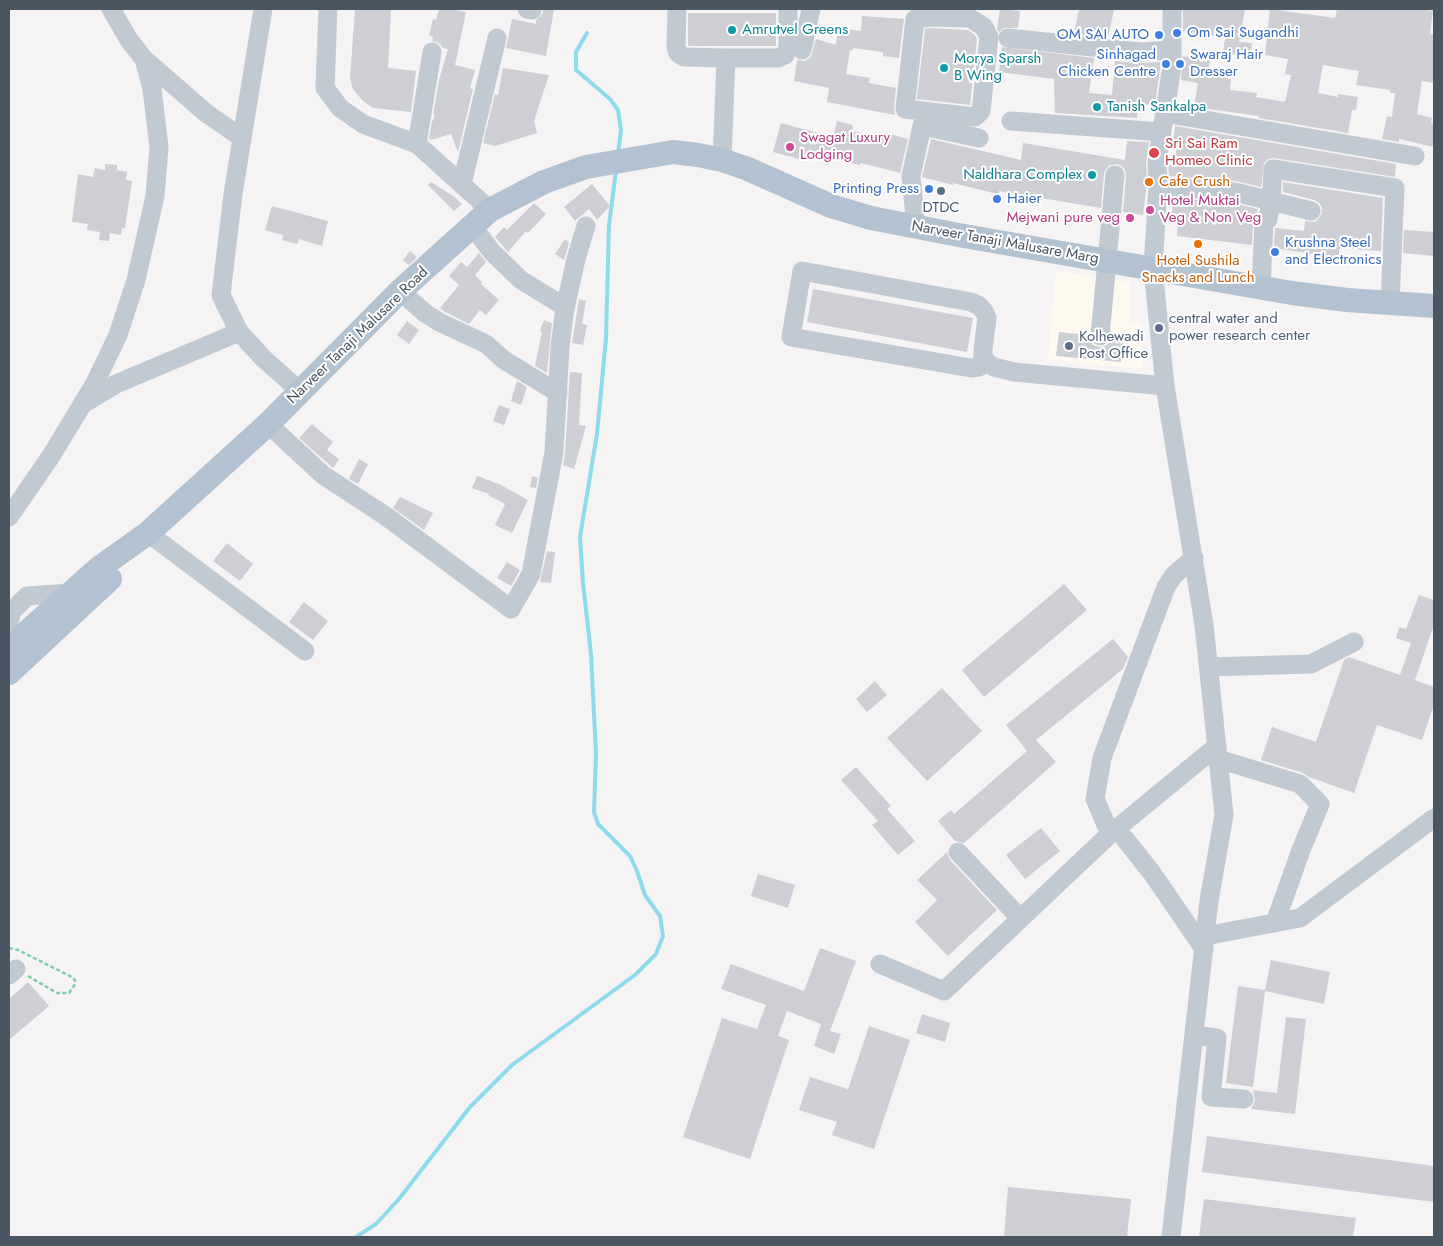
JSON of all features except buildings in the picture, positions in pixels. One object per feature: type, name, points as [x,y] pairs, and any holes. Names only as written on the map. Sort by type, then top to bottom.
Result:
[{"type":"main road","name":"Narveer Tanaji Malusare Marg","points":[[586,167],[673,152],[722,160],[748,169],[831,206],[871,218],[1261,288],[1347,300],[1434,306]]},
{"type":"main road","name":"Narveer Tanaji Malusare Road","points":[[9,648],[99,568],[148,533],[268,424],[400,291],[490,210],[544,182],[586,167]]},
{"type":"main road","name":"Narveer Tanaji Malusare Road","points":[[9,673],[110,578],[148,533]]},
{"type":"street","points":[[111,9],[129,40],[144,59],[206,113],[242,138]]},
{"type":"street","points":[[263,9],[242,138],[220,295],[239,332],[264,359],[300,391]]},
{"type":"street","points":[[328,9],[325,88],[340,108],[363,124],[417,144],[490,210]]},
{"type":"street","points":[[677,9],[676,47],[678,53],[684,57],[726,58],[778,58],[785,55],[788,47],[788,9]]},
{"type":"street","points":[[802,50],[811,9]]},
{"type":"street","points":[[1171,1237],[1209,902],[1224,816],[1204,625],[1165,386],[1153,269],[1158,186],[1157,163],[1172,66],[1172,9]]},
{"type":"street","points":[[970,13],[984,27],[989,38],[980,111],[975,117],[905,109],[915,19],[970,13]]},
{"type":"street","points":[[462,184],[497,38]]},
{"type":"street","points":[[1008,38],[1140,52],[1172,50]]},
{"type":"street","points":[[417,144],[432,52]]},
{"type":"street","points":[[722,160],[726,58]]},
{"type":"street","points":[[9,517],[51,456],[103,367],[118,335],[136,280],[155,196],[159,147],[152,89],[144,59]]},
{"type":"street","points":[[1164,113],[1415,156]]},
{"type":"street","points":[[1011,121],[1162,132]]},
{"type":"street","points":[[916,227],[911,176],[922,126],[979,138]]},
{"type":"street","points":[[1261,288],[1264,221],[1268,220],[1273,169],[1395,188],[1390,303]]},
{"type":"street","points":[[1100,336],[1115,175]]},
{"type":"street","points":[[1158,186],[1235,192],[1311,211]]},
{"type":"street","points":[[268,424],[323,475],[395,523],[511,609],[531,574],[554,452],[560,347],[565,309],[576,258],[586,226]]},
{"type":"street","points":[[473,227],[492,252],[521,280],[565,307],[565,309]]},
{"type":"street","points":[[986,362],[979,367],[971,368],[791,337],[802,271],[971,302],[978,305],[984,311],[986,318],[982,349],[986,362],[994,367],[1014,372],[1165,386]]},
{"type":"street","points":[[400,291],[425,313],[439,322],[486,344],[504,360],[558,393]]},
{"type":"street","points":[[83,404],[116,384],[239,332]]},
{"type":"street","points":[[103,367],[116,384]]},
{"type":"street","points":[[148,533],[305,651]]},
{"type":"street","points":[[1194,558],[1174,574],[1166,587],[1102,758],[1095,800],[1118,836],[1152,873],[1205,943]]},
{"type":"street","points":[[9,622],[14,598],[71,593]]},
{"type":"street","points":[[1209,667],[1311,664],[1354,642]]},
{"type":"street","points":[[880,964],[944,991],[1020,918],[1218,752]]},
{"type":"street","points":[[1218,752],[1300,784],[1320,804],[1301,850],[1275,923]]},
{"type":"street","points":[[1205,943],[1275,923],[1300,918],[1434,818]]},
{"type":"street","points":[[958,852],[1020,918]]},
{"type":"street","points":[[1194,1035],[1217,1038],[1211,1097],[1244,1099]]},
{"type":"path","points":[[9,948],[18,950],[70,976],[75,980],[74,986],[68,993],[57,993],[12,972]]},
{"type":"shaded area","points":[[1056,271],[1130,282],[1129,322],[1142,324],[1143,369],[1048,361]]},
{"type":"waterway","points":[[587,33],[576,52],[576,70],[610,99],[618,110],[621,130],[618,154]]},
{"type":"waterway","points":[[356,1237],[376,1224],[399,1199],[470,1107],[512,1065],[635,975],[656,954],[663,936],[660,916],[645,895],[630,856],[598,824],[594,812],[596,754],[591,654],[580,537],[597,434],[606,338],[609,225],[616,171]]},
{"type":"place","name":"Amrutvel Greens","points":[[732,30]]},
{"type":"place","name":"Om Sai Sugandhi","points":[[1177,33]]},
{"type":"place","name":"OM SAI AUTO","points":[[1159,35]]},
{"type":"place","name":"Sinhagad Chicken Centre","points":[[1166,64]]},
{"type":"place","name":"Swaraj Hair Dresser","points":[[1180,64]]},
{"type":"place","name":"Morya Sparsh B Wing","points":[[944,68]]},
{"type":"place","name":"Tanish Sankalpa","points":[[1097,107]]},
{"type":"place","name":"Swagat Luxury Lodging","points":[[790,147]]},
{"type":"place","name":"Sri Sai Ram Homeo Clinic","points":[[1154,153]]},
{"type":"place","name":"Naldhara Complex","points":[[1092,175]]},
{"type":"place","name":"Cafe Crush","points":[[1149,182]]},
{"type":"place","name":"Printing Press","points":[[929,189]]},
{"type":"place","name":"DTDC","points":[[941,191]]},
{"type":"place","name":"Haier","points":[[997,199]]},
{"type":"place","name":"Hotel Muktai Veg & Non Veg","points":[[1150,210]]},
{"type":"place","name":"Mejwani pure veg","points":[[1130,218]]},
{"type":"place","name":"Hotel Sushila Snacks and Lunch","points":[[1198,244]]},
{"type":"place","name":"Krushna Steel and Electronics","points":[[1275,252]]},
{"type":"place","name":"central water and power research center","points":[[1159,328]]},
{"type":"place","name":"Kolhewadi Post Office","points":[[1069,346]]}]
